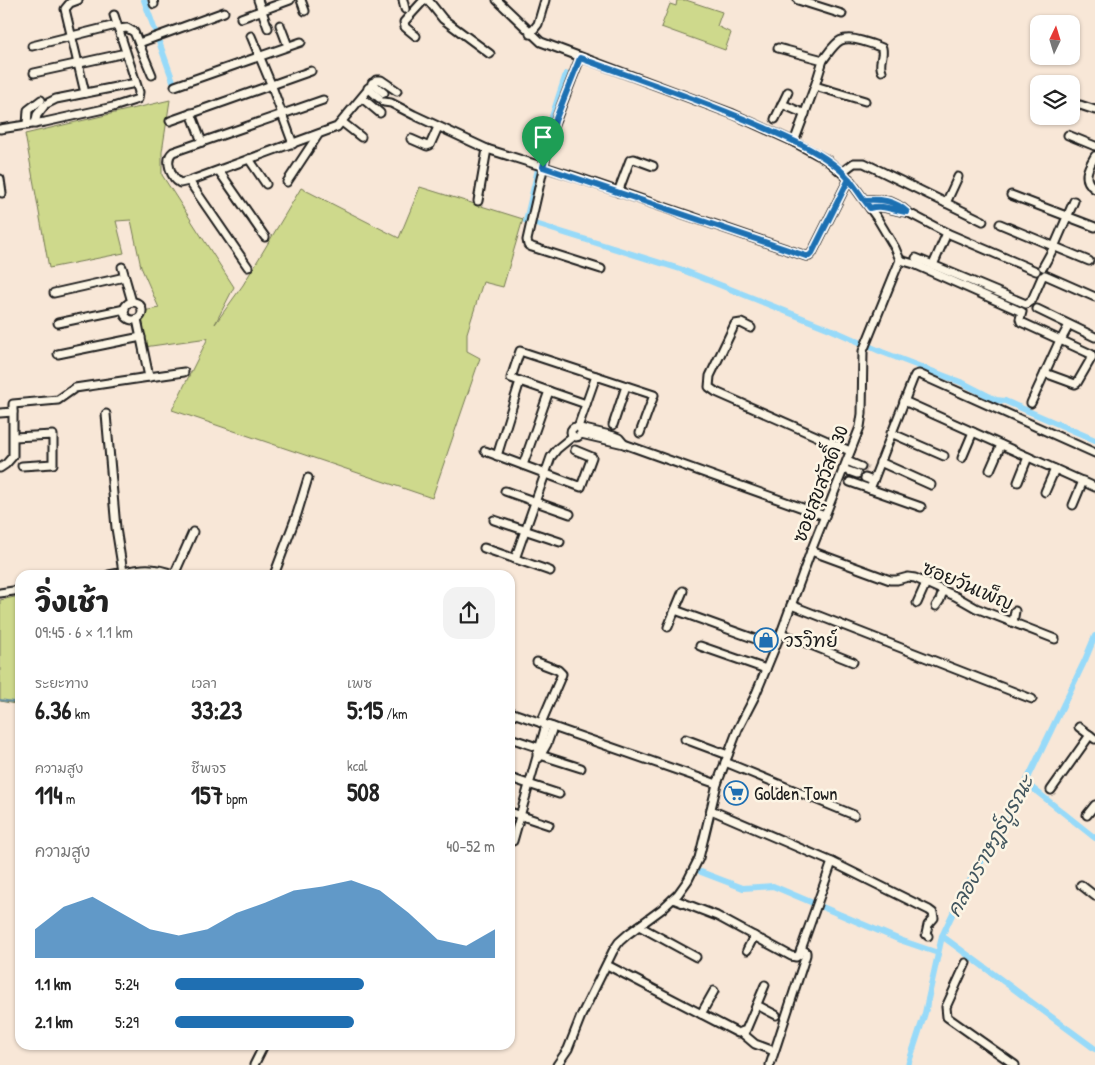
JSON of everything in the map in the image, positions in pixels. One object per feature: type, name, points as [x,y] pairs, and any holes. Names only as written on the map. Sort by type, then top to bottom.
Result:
[{"type":"street","points":[[78,0],[66,5],[66,9],[85,94]]},
{"type":"street","points":[[258,0],[268,28]]},
{"type":"street","points":[[241,18],[290,0]]},
{"type":"street","points":[[301,0],[305,11]]},
{"type":"street","points":[[403,0],[405,9]]},
{"type":"street","points":[[416,36],[405,27],[404,22],[424,0]]},
{"type":"street","points":[[428,0],[442,19],[490,54]]},
{"type":"street","points":[[497,0],[530,34],[541,42],[732,114],[794,142],[827,160],[849,179],[886,232],[900,260],[954,281],[1022,312],[1020,319],[1022,322],[1091,354],[1091,359],[1075,384],[1045,373]]},
{"type":"street","points":[[530,34],[538,24],[545,0]]},
{"type":"street","points":[[798,0],[842,14]]},
{"type":"street","points":[[139,43],[224,12]]},
{"type":"street","points":[[0,129],[36,124],[113,107],[138,99],[139,92],[115,28],[114,15]]},
{"type":"street","points":[[280,25],[288,46]]},
{"type":"street","points":[[32,46],[71,36],[115,28],[131,29],[152,75]]},
{"type":"street","points":[[251,36],[293,144]]},
{"type":"street","points":[[794,142],[815,86],[822,60],[841,40],[853,38],[882,48],[880,65],[882,71]]},
{"type":"street","points":[[175,86],[301,42]]},
{"type":"street","points":[[778,48],[822,60]]},
{"type":"street","points":[[34,74],[121,54]]},
{"type":"street","points":[[580,58],[540,165],[527,240],[528,245],[601,270]]},
{"type":"street","points":[[170,121],[311,71]]},
{"type":"street","points":[[323,100],[173,152],[168,158],[168,162],[177,182],[189,181],[250,160],[336,127],[376,80],[381,80],[397,91]]},
{"type":"street","points":[[27,124],[28,110],[42,103],[131,84]]},
{"type":"street","points":[[370,86],[385,99],[438,127],[487,149],[540,165],[806,256],[812,253],[849,179]]},
{"type":"street","points":[[815,86],[865,101]]},
{"type":"street","points":[[775,119],[788,92]]},
{"type":"street","points":[[362,98],[380,113]]},
{"type":"street","points":[[36,124],[42,103]]},
{"type":"street","points":[[782,104],[805,114]]},
{"type":"street","points":[[1080,105],[1095,110]]},
{"type":"street","points":[[191,113],[202,142]]},
{"type":"street","points":[[342,122],[361,137]]},
{"type":"street","points":[[411,139],[427,146],[430,144],[438,127]]},
{"type":"street","points":[[287,182],[318,134]]},
{"type":"street","points":[[1068,135],[1095,146]]},
{"type":"street","points":[[478,201],[487,149]]},
{"type":"street","points":[[1095,156],[1086,176],[1087,182],[1095,189]]},
{"type":"street","points":[[618,192],[630,160],[634,159],[653,166]]},
{"type":"street","points":[[250,160],[266,184]]},
{"type":"street","points":[[842,172],[854,163],[864,164],[983,221]]},
{"type":"street","points":[[219,170],[265,237]]},
{"type":"street","points":[[946,203],[958,177]]},
{"type":"street","points":[[0,179],[2,193]]},
{"type":"street","points":[[189,181],[248,268]]},
{"type":"street","points":[[1011,195],[1095,227]]},
{"type":"street","points":[[864,200],[887,200],[947,233],[1095,297]]},
{"type":"street","points":[[916,258],[1026,304],[1032,300],[1041,273],[1068,218],[1074,201]]},
{"type":"street","points":[[870,208],[880,206],[907,212]]},
{"type":"street","points":[[1000,224],[1089,261]]},
{"type":"street","points":[[933,266],[947,233]]},
{"type":"street","name":"ซอยสุขสวัสดิ์ 30","points":[[557,1065],[568,1049],[581,1016],[619,942],[673,899],[688,880],[699,858],[717,784],[738,729],[781,634],[861,421],[863,351],[900,260]]},
{"type":"street","points":[[122,267],[132,302]]},
{"type":"street","points":[[54,293],[125,277]]},
{"type":"street","points":[[58,323],[124,309],[132,302],[137,303],[141,307],[142,313],[137,319]]},
{"type":"street","points":[[124,309],[125,314],[129,318],[137,319]]},
{"type":"street","points":[[1037,309],[1095,337]]},
{"type":"street","points":[[137,319],[149,377]]},
{"type":"street","points":[[751,328],[741,323],[735,324],[710,376],[709,387],[725,396],[850,451]]},
{"type":"street","points":[[1031,403],[1069,325]]},
{"type":"street","points":[[58,354],[141,337]]},
{"type":"street","points":[[586,404],[511,378],[520,351],[654,395],[640,433]]},
{"type":"street","points":[[0,468],[13,456],[13,404],[58,400],[75,388],[184,372]]},
{"type":"street","points":[[871,485],[915,375],[919,374],[1095,453]]},
{"type":"street","points":[[580,430],[586,404],[596,376]]},
{"type":"street","points":[[497,456],[520,381]]},
{"type":"street","points":[[613,425],[626,386]]},
{"type":"street","points":[[523,465],[549,391]]},
{"type":"street","points":[[904,401],[1095,487]]},
{"type":"street","points":[[0,413],[13,412]]},
{"type":"street","points":[[106,414],[116,528],[123,570]]},
{"type":"street","points":[[515,559],[554,452],[573,436],[571,430],[574,427],[580,430],[614,436],[619,438],[624,444],[825,516]]},
{"type":"street","points":[[962,458],[974,432]]},
{"type":"street","points":[[891,433],[944,456]]},
{"type":"street","points":[[14,437],[53,435],[53,464],[22,466]]},
{"type":"street","points":[[990,470],[1001,445]]},
{"type":"street","points":[[485,452],[581,487],[592,457],[575,450]]},
{"type":"street","points":[[1018,482],[1028,457]]},
{"type":"street","points":[[847,461],[861,467]]},
{"type":"street","points":[[880,462],[931,485]]},
{"type":"street","points":[[844,469],[857,474]]},
{"type":"street","points":[[1045,492],[1055,469]]},
{"type":"street","points":[[868,470],[876,473]]},
{"type":"street","points":[[276,570],[308,478]]},
{"type":"street","points":[[865,478],[871,485]]},
{"type":"street","points":[[1073,505],[1083,481]]},
{"type":"street","points":[[850,482],[871,485],[921,507]]},
{"type":"street","points":[[505,491],[570,514]]},
{"type":"street","points":[[494,520],[560,542]]},
{"type":"street","points":[[176,570],[193,532]]},
{"type":"street","points":[[484,548],[550,572]]},
{"type":"street","name":"ซอยวันเพ็ญ","points":[[811,551],[890,580],[908,577],[926,583],[976,608],[1055,638]]},
{"type":"street","points":[[136,570],[150,568],[157,570]]},
{"type":"street","points":[[917,603],[926,583]]},
{"type":"street","points":[[936,606],[943,590]]},
{"type":"street","points":[[0,593],[15,591]]},
{"type":"street","points":[[668,627],[683,591]]},
{"type":"street","points":[[791,605],[1032,699]]},
{"type":"street","points":[[675,610],[775,646]]},
{"type":"street","points":[[1013,622],[1015,611]]},
{"type":"street","points":[[781,634],[853,662]]},
{"type":"street","points":[[700,646],[766,669]]},
{"type":"street","points":[[515,835],[562,674],[558,670],[537,662]]},
{"type":"street","points":[[515,714],[717,784]]},
{"type":"street","points":[[1051,790],[1093,737],[1079,728]]},
{"type":"street","points":[[685,739],[854,815]]},
{"type":"street","points":[[515,741],[539,753],[581,768]]},
{"type":"street","points":[[515,780],[559,794]]},
{"type":"street","points":[[1087,815],[1095,805]]},
{"type":"street","points":[[710,810],[832,862],[929,910],[934,914],[934,918],[926,930],[928,936]]},
{"type":"street","points":[[515,814],[549,825]]},
{"type":"street","points":[[673,899],[717,916],[796,957],[799,955],[832,862]]},
{"type":"street","points":[[1082,885],[1095,896]]},
{"type":"street","points":[[639,926],[696,957]]},
{"type":"street","points":[[748,950],[754,936]]},
{"type":"street","points":[[770,1065],[806,955],[806,952],[801,949]]},
{"type":"street","points":[[966,963],[946,1007],[947,1017],[1016,1065]]},
{"type":"street","points":[[607,964],[738,1033],[742,1033],[755,1044],[774,1051]]},
{"type":"street","points":[[742,1033],[746,1030],[765,985]]},
{"type":"street","points":[[701,1014],[714,990]]},
{"type":"street","points":[[757,1005],[776,1015]]},
{"type":"street","points":[[254,1065],[262,1050]]},
{"type":"green space","points":[[677,0],[686,0],[722,12],[717,26],[731,33],[725,50],[661,27],[670,4],[676,6]]},
{"type":"green space","points":[[170,100],[162,152],[162,175],[234,287],[215,324],[243,285],[301,188],[399,238],[420,187],[523,219],[503,287],[483,282],[467,333],[467,351],[480,358],[432,498],[172,410],[208,338],[144,347],[139,320],[143,311],[159,308],[141,267],[131,220],[116,221],[124,253],[49,268],[25,134]]},
{"type":"green space","points":[[15,597],[15,704],[0,701],[0,600]]},
{"type":"waterway","points":[[144,0],[173,81]]},
{"type":"waterway","points":[[566,74],[546,135],[526,221],[680,269],[830,329],[882,352],[963,383],[996,400],[1005,401],[1095,440]]},
{"type":"waterway","name":"คลองราษฎร์บูรณะ","points":[[908,1065],[925,1013],[942,936],[962,894],[1017,801],[1095,636]]},
{"type":"waterway","points":[[0,700],[15,702]]},
{"type":"waterway","points":[[1026,783],[1095,838]]},
{"type":"waterway","points":[[701,872],[743,888],[773,886],[900,940],[938,953]]},
{"type":"waterway","points":[[942,936],[1095,1049]]},
{"type":"tunnel","points":[[861,467],[868,470]]},
{"type":"place","name":"วรวิทย์","points":[[766,640]]},
{"type":"place","name":"Golden Town","points":[[736,793]]},
{"type":"route","points":[[543,167],[555,121],[580,58],[694,99],[773,132],[814,152],[838,168],[846,175],[849,179],[864,200],[887,200],[900,206],[907,212],[880,206],[870,208],[864,200],[849,179],[812,253],[806,256],[543,167]]}]
